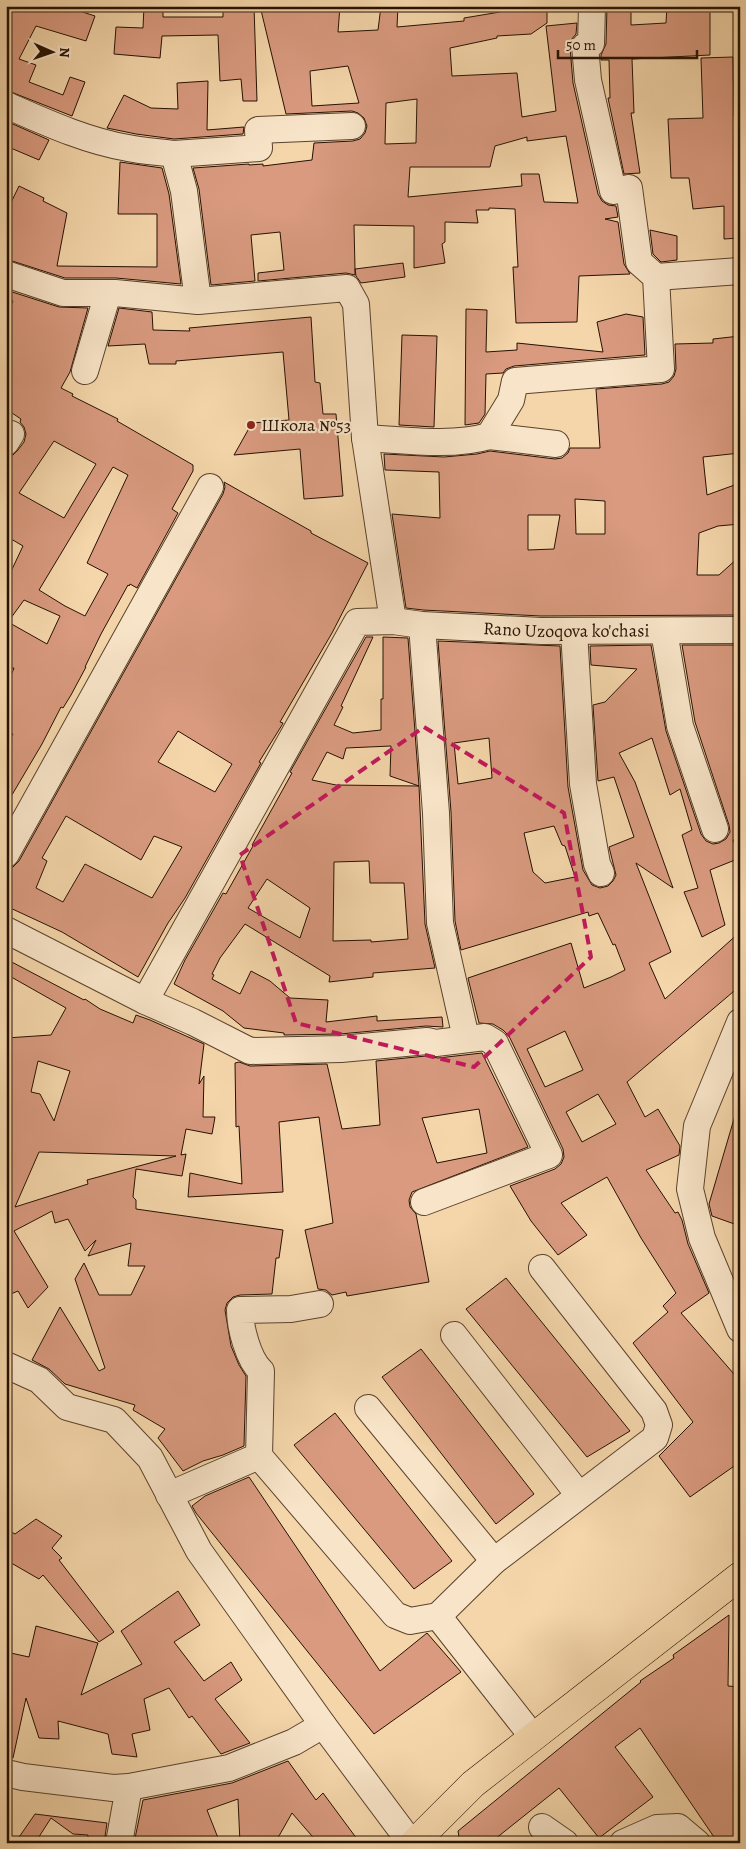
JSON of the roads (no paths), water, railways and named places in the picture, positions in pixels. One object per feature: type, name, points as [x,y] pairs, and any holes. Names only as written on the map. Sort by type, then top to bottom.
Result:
[{"type":"main road","points":[[413,1843],[473,1784],[740,1576]]},
{"type":"street","points":[[489,436],[511,400],[515,381],[661,369],[656,277],[639,262],[629,188],[612,192],[596,118],[585,56],[585,46],[592,44],[592,6]]},
{"type":"street","points":[[6,105],[47,123],[92,139],[126,148],[174,154],[259,148],[258,130],[352,126]]},
{"type":"street","points":[[174,154],[184,191],[198,301]]},
{"type":"street","points":[[656,277],[740,271]]},
{"type":"street","points":[[6,274],[63,292],[108,293],[198,301],[348,288],[356,304],[365,438],[393,621]]},
{"type":"street","points":[[85,371],[108,293]]},
{"type":"street","points":[[365,438],[474,441],[489,436],[556,444]]},
{"type":"street","points":[[6,854],[210,487]]},
{"type":"street","name":"Rano Uzoqova ko'chasi","points":[[145,1001],[357,622],[393,621],[422,625],[574,631],[740,630]]},
{"type":"street","points":[[422,625],[436,813],[440,923],[466,1038]]},
{"type":"street","points":[[574,631],[583,784],[597,864],[601,873]]},
{"type":"street","points":[[664,631],[680,726],[715,829]]},
{"type":"street","points":[[6,930],[145,1001],[193,1022],[250,1051],[341,1049],[427,1041],[436,1043],[485,1037],[495,1043],[549,1155],[424,1202]]},
{"type":"street","points":[[740,1022],[697,1126],[690,1189],[702,1238],[740,1329]]},
{"type":"street","points":[[320,1304],[291,1309],[240,1310],[240,1324],[255,1366],[261,1371],[259,1456],[395,1616],[410,1621],[438,1616],[494,1561],[654,1438],[659,1425],[654,1411],[542,1268]]},
{"type":"street","points":[[454,1335],[579,1496]]},
{"type":"street","points":[[6,1365],[39,1380],[67,1407],[114,1420],[150,1458],[199,1551],[323,1725],[413,1843]]},
{"type":"street","points":[[368,1408],[494,1561]]},
{"type":"street","points":[[169,1495],[259,1456]]},
{"type":"street","points":[[438,1616],[533,1737]]},
{"type":"street","points":[[6,1773],[23,1777],[113,1788],[129,1787],[229,1768],[294,1742],[323,1725]]},
{"type":"street","points":[[119,1843],[129,1787]]},
{"type":"street","points":[[542,1827],[565,1843]]},
{"type":"street","points":[[623,1843],[657,1828],[678,1827],[696,1843]]},
{"type":"place","name":"Школа №53","points":[[251,425]]}]
